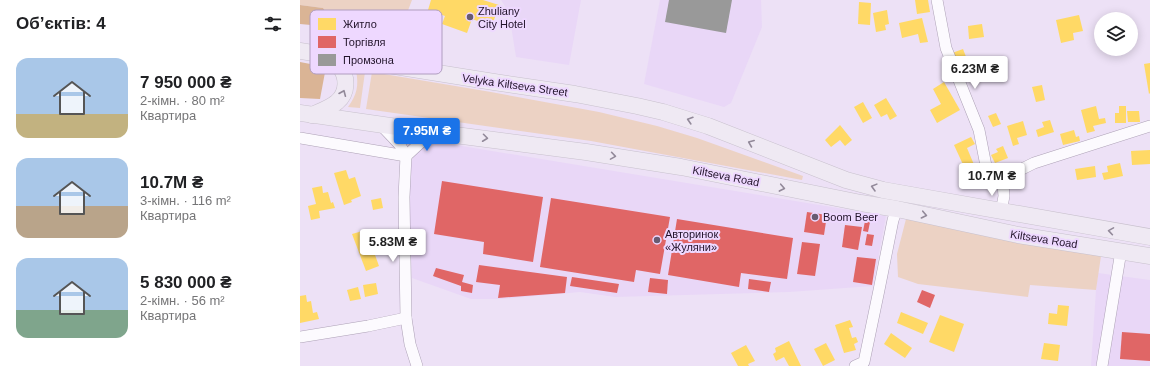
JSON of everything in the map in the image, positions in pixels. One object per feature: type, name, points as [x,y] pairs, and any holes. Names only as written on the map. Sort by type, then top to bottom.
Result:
[{"type":"highway","name":"Velyka Kiltseva Street","points":[[300,51],[310,53]]},
{"type":"highway","points":[[306,114],[331,107],[338,102],[344,92],[344,74]]},
{"type":"highway","name":"Velyka Kiltseva Street","points":[[442,74],[611,100],[662,112],[727,133]]},
{"type":"highway","name":"Kiltseva Road","points":[[306,114],[432,132],[533,144],[681,167],[897,209],[1018,235],[1150,256]]},
{"type":"highway","name":"Kiltseva Road","points":[[727,133],[846,180],[883,190],[1001,212],[1150,237]]},
{"type":"street","points":[[936,0],[946,48],[979,130],[987,171],[1003,185]]},
{"type":"street","points":[[380,124],[394,138],[406,156],[404,198],[406,318],[410,344],[416,366]]},
{"type":"street","points":[[1001,212],[1004,196],[1004,178],[1034,162],[1150,126]]},
{"type":"street","points":[[406,156],[432,132]]},
{"type":"street","points":[[300,138],[406,156]]},
{"type":"street","points":[[854,366],[864,362],[892,220],[897,209]]},
{"type":"street","points":[[1102,366],[1121,251]]},
{"type":"street","points":[[300,338],[406,318]]},
{"type":"shaded area","points":[[300,0],[412,0],[408,10],[325,10],[323,8],[300,5]]},
{"type":"shaded area","points":[[501,0],[581,0],[569,65],[516,57],[509,13]]},
{"type":"shaded area","points":[[660,0],[761,0],[762,27],[731,103],[724,107],[644,84]]},
{"type":"shaded area","points":[[300,5],[323,8],[325,10],[310,10],[310,25],[300,24]]},
{"type":"shaded area","points":[[300,62],[310,64],[310,74],[325,74],[320,99],[300,98]]},
{"type":"shaded area","points":[[356,74],[365,74],[360,108],[348,107],[356,90]]},
{"type":"shaded area","points":[[372,74],[384,74],[599,112],[657,126],[697,138],[803,176],[802,180],[591,141],[366,109]]},
{"type":"shaded area","name":"Авторинок «Жуляни»","points":[[432,143],[444,143],[886,216],[873,286],[789,292],[615,297],[580,292],[502,299],[471,299],[412,278],[408,187],[410,165],[420,148]]},
{"type":"shaded area","points":[[906,219],[1101,256],[1096,290],[1030,285],[1028,297],[918,284],[898,277],[897,254]]},
{"type":"shaded area","points":[[1098,273],[1150,280],[1150,366],[1091,366]]},
{"type":"building: Житло","name":"Zhuliany City Hotel","points":[[431,0],[483,0],[499,5],[492,26],[472,19],[467,33],[442,24],[445,16],[442,15],[442,10],[428,10]]},
{"type":"building: Житло","points":[[915,0],[928,0],[930,12],[917,14]]},
{"type":"building: Житло","points":[[859,2],[871,3],[870,25],[858,24]]},
{"type":"building: Житло","points":[[887,10],[889,24],[885,25],[886,30],[876,32],[873,13]]},
{"type":"building: Житло","points":[[1079,15],[1083,31],[1073,33],[1074,40],[1061,43],[1056,20]]},
{"type":"building: Житло","points":[[922,18],[928,42],[920,43],[918,34],[902,38],[899,23]]},
{"type":"building: Житло","points":[[982,24],[984,37],[969,39],[968,26]]},
{"type":"building: Житло","points":[[963,49],[968,62],[957,66],[952,53]]},
{"type":"building: Житло","points":[[1150,63],[1150,93],[1149,94],[1144,64]]},
{"type":"building: Житло","points":[[944,82],[960,110],[937,123],[930,110],[941,104],[933,89]]},
{"type":"building: Житло","points":[[1042,85],[1045,100],[1036,102],[1032,87]]},
{"type":"building: Житло","points":[[886,98],[897,116],[890,120],[887,114],[881,117],[874,105]]},
{"type":"building: Житло","points":[[863,102],[872,118],[863,123],[854,107]]},
{"type":"building: Житло","points":[[1096,106],[1099,119],[1105,118],[1106,123],[1093,126],[1095,131],[1087,133],[1081,110]]},
{"type":"building: Житло","points":[[1119,106],[1126,106],[1126,123],[1115,123],[1115,113],[1119,113]]},
{"type":"building: Житло","points":[[1127,111],[1139,111],[1140,122],[1128,122]]},
{"type":"building: Житло","points":[[996,113],[1001,124],[993,127],[988,116]]},
{"type":"building: Житло","points":[[1050,120],[1054,132],[1038,137],[1036,130],[1044,127],[1042,122]]},
{"type":"building: Житло","points":[[1023,121],[1027,135],[1017,138],[1019,144],[1013,146],[1007,126]]},
{"type":"building: Житло","points":[[840,125],[852,140],[845,146],[840,140],[831,147],[825,140]]},
{"type":"building: Житло","points":[[1074,130],[1076,137],[1079,136],[1080,141],[1063,145],[1060,134]]},
{"type":"building: Житло","points":[[971,137],[975,144],[967,148],[975,167],[966,171],[954,145]]},
{"type":"building: Житло","points":[[1003,146],[1008,158],[995,163],[991,155],[998,152],[996,149]]},
{"type":"building: Житло","points":[[1150,150],[1150,164],[1132,165],[1131,151]]},
{"type":"building: Житло","points":[[1120,163],[1123,176],[1104,180],[1102,173],[1108,172],[1107,166]]},
{"type":"building: Житло","points":[[1095,166],[1096,177],[1077,180],[1075,169]]},
{"type":"building: Житло","points":[[346,170],[349,179],[355,177],[361,196],[344,205],[334,173]]},
{"type":"building: Житло","points":[[322,186],[323,193],[328,192],[331,203],[333,202],[335,208],[319,211],[320,218],[311,220],[308,206],[316,204],[312,188]]},
{"type":"building: Житло","points":[[381,198],[383,208],[373,210],[371,200]]},
{"type":"building: Житло","points":[[366,230],[379,266],[366,271],[352,234]]},
{"type":"building: Житло","points":[[376,283],[378,294],[365,297],[363,285]]},
{"type":"building: Житло","points":[[358,287],[361,299],[350,301],[347,290]]},
{"type":"building: Житло","points":[[306,295],[307,302],[311,301],[313,313],[317,312],[319,319],[300,323],[300,296]]},
{"type":"building: Житло","points":[[1058,305],[1069,306],[1067,326],[1048,324],[1049,313],[1057,314]]},
{"type":"building: Житло","points":[[901,312],[928,323],[923,334],[897,323]]},
{"type":"building: Житло","points":[[940,315],[964,324],[954,352],[929,342]]},
{"type":"building: Житло","points":[[850,320],[853,327],[849,328],[852,338],[856,337],[858,342],[854,344],[856,350],[844,353],[835,325]]},
{"type":"building: Житло","points":[[891,333],[912,348],[905,358],[884,344]]},
{"type":"building: Житло","points":[[789,341],[801,366],[789,366],[784,357],[776,361],[773,354],[776,352],[775,348]]},
{"type":"building: Житло","points":[[826,343],[835,360],[823,366],[814,349]]},
{"type":"building: Житло","points":[[1044,343],[1060,345],[1058,361],[1041,359]]},
{"type":"building: Житло","points":[[746,345],[755,361],[748,364],[749,366],[738,366],[731,353]]},
{"type":"building: Торгівля","points":[[442,181],[543,197],[533,262],[483,254],[484,242],[434,234]]},
{"type":"building: Торгівля","points":[[551,198],[670,217],[660,274],[636,270],[634,282],[540,267]]},
{"type":"building: Торгівля","points":[[807,212],[827,215],[824,235],[804,232]]},
{"type":"building: Торгівля","points":[[677,219],[793,238],[787,279],[741,273],[739,287],[668,275]]},
{"type":"building: Торгівля","points":[[865,221],[870,222],[868,232],[863,231]]},
{"type":"building: Торгівля","points":[[845,225],[862,227],[858,250],[842,247]]},
{"type":"building: Торгівля","points":[[867,234],[874,235],[872,246],[865,245]]},
{"type":"building: Торгівля","points":[[802,242],[820,244],[815,276],[797,274]]},
{"type":"building: Торгівля","points":[[857,257],[876,259],[872,285],[853,282]]},
{"type":"building: Торгівля","points":[[479,265],[567,277],[565,293],[498,298],[500,285],[476,282]]},
{"type":"building: Торгівля","points":[[436,268],[464,275],[462,282],[473,285],[472,293],[461,291],[461,286],[433,276]]},
{"type":"building: Торгівля","points":[[572,277],[619,284],[617,293],[570,286]]},
{"type":"building: Торгівля","points":[[650,278],[668,280],[667,294],[648,292]]},
{"type":"building: Торгівля","points":[[749,279],[771,282],[769,292],[748,289]]},
{"type":"building: Торгівля","points":[[922,290],[935,295],[930,308],[917,302]]},
{"type":"building: Торгівля","points":[[1122,332],[1150,334],[1150,361],[1120,359]]},
{"type":"building: Промзона","points":[[669,0],[732,0],[726,33],[665,22]]},
{"type":"place","name":"Zhuliany City Hotel","points":[[470,17]]},
{"type":"place","name":"Boom Beer","points":[[815,217]]},
{"type":"place","name":"Авторинок «Жуляни»","points":[[657,240]]}]
